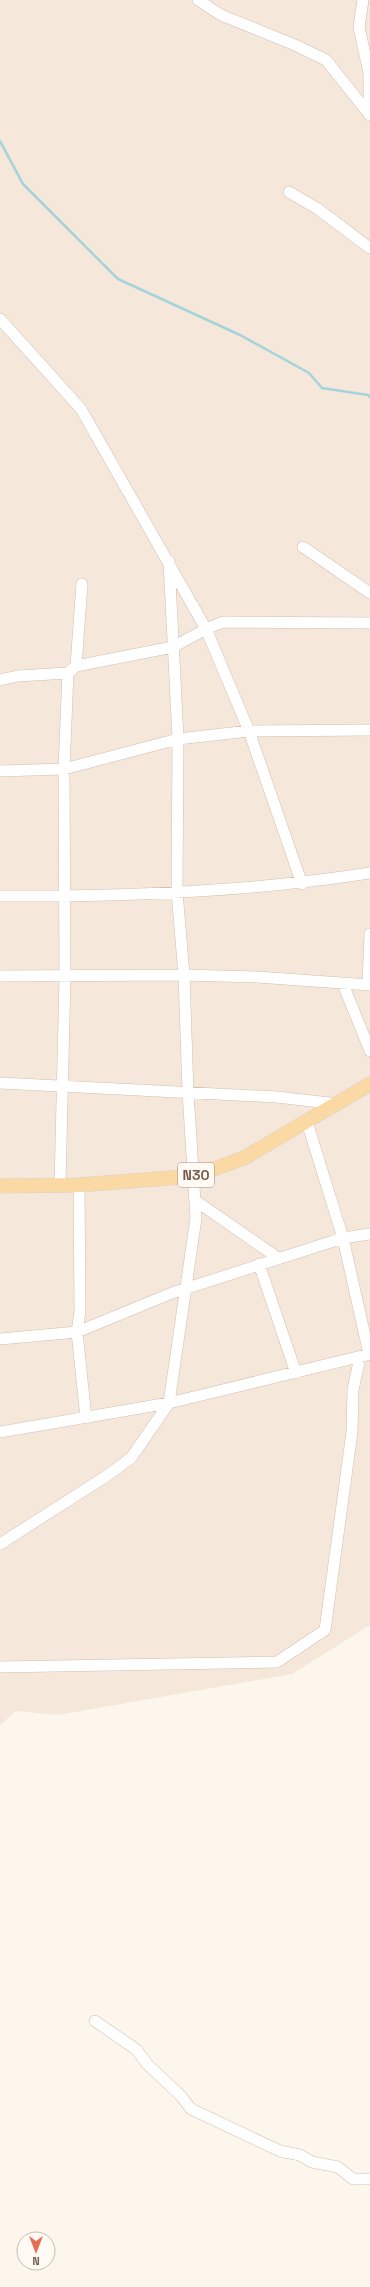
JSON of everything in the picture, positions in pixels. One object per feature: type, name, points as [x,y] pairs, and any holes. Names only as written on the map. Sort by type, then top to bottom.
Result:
[{"type":"main road","name":"N30","points":[[0,1186],[79,1185],[194,1176],[244,1158],[370,1084]]},
{"type":"street","points":[[198,0],[221,15],[295,45],[326,60],[369,113]]},
{"type":"street","points":[[363,0],[359,27],[366,47],[369,73],[369,113]]},
{"type":"street","points":[[289,192],[318,209],[370,248]]},
{"type":"street","points":[[0,319],[81,409],[206,628],[249,731],[302,884]]},
{"type":"street","points":[[303,547],[370,593]]},
{"type":"street","points":[[0,1544],[105,1477],[131,1458],[169,1403],[196,1218],[196,1201],[188,1092],[184,975],[177,892],[178,739],[169,562]]},
{"type":"street","points":[[60,1185],[66,977],[64,896],[64,769],[72,669],[82,584]]},
{"type":"street","points":[[0,680],[18,676],[72,669],[173,647],[206,628],[223,622],[370,623]]},
{"type":"street","points":[[0,771],[64,769],[178,739],[249,731],[370,730]]},
{"type":"street","points":[[0,896],[64,896],[177,892],[302,884],[370,873]]},
{"type":"street","points":[[0,976],[66,977],[184,975],[257,977],[343,984],[369,984],[370,934]]},
{"type":"street","points":[[343,984],[370,1051]]},
{"type":"street","points":[[0,1083],[277,1097],[338,1104]]},
{"type":"street","points":[[0,1668],[277,1662],[325,1630],[352,1432],[353,1390],[366,1355],[343,1238],[307,1122]]},
{"type":"street","points":[[79,1185],[80,1312],[77,1332],[86,1418]]},
{"type":"street","points":[[196,1201],[278,1258]]},
{"type":"street","points":[[0,1339],[77,1332],[186,1288],[343,1238],[370,1234]]},
{"type":"street","points":[[259,1264],[296,1373]]},
{"type":"street","points":[[0,1432],[169,1403],[366,1355]]},
{"type":"street","points":[[95,2020],[137,2050],[147,2064],[181,2096],[190,2109],[280,2151],[300,2155],[312,2162],[338,2167],[353,2179],[370,2179]]},
{"type":"shaded area","points":[[0,0],[370,0],[370,1625],[292,1674],[58,1715],[16,1711],[0,1725]]},
{"type":"waterway","points":[[0,141],[23,184],[118,279],[240,335],[309,373],[322,388],[368,395],[370,397]]}]
